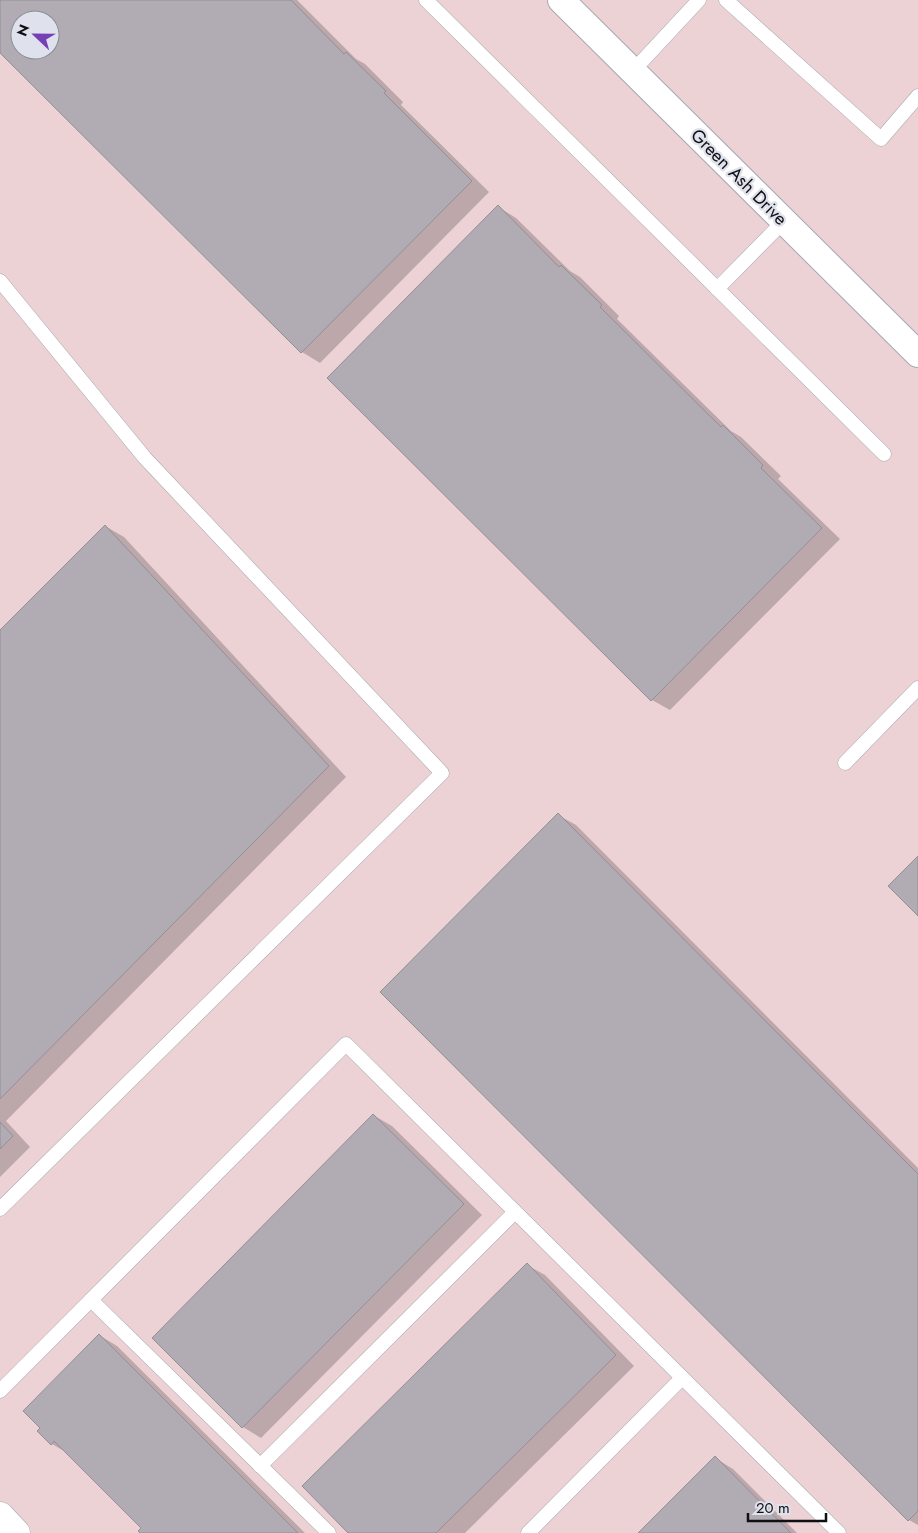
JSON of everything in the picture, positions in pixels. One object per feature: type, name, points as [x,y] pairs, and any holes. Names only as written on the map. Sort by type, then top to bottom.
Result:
[{"type":"street","name":"Green Ash Drive","points":[[561,0],[918,354]]},
{"type":"street","points":[[0,1516],[16,1533]]},
{"type":"lane","points":[[633,72],[699,0]]},
{"type":"lane","points":[[726,0],[881,138],[918,96]]},
{"type":"lane","points":[[429,1],[884,454]]},
{"type":"lane","points":[[717,289],[784,221]]},
{"type":"lane","points":[[0,281],[145,458],[442,773],[0,1209]]},
{"type":"lane","points":[[845,763],[918,688]]},
{"type":"lane","points":[[0,1392],[346,1044],[839,1533]]},
{"type":"lane","points":[[260,1466],[515,1212]]},
{"type":"lane","points":[[91,1300],[330,1533]]},
{"type":"lane","points":[[528,1533],[682,1378]]},
{"type":"shaded area","points":[[0,0],[918,0],[918,1533],[0,1533]]},
{"type":"building","points":[[0,0],[291,0],[344,54],[346,52],[386,91],[384,93],[472,181],[301,353],[0,53]]},
{"type":"building","points":[[498,205],[559,267],[561,265],[602,305],[600,307],[721,427],[723,425],[763,465],[761,468],[822,528],[651,701],[327,378]]},
{"type":"building","points":[[105,525],[329,766],[0,1099],[0,630]]},
{"type":"building","points":[[558,813],[918,1174],[918,1511],[908,1521],[380,992]]},
{"type":"building","points":[[918,856],[918,916],[888,886]]},
{"type":"building","points":[[373,1114],[464,1204],[242,1428],[152,1338]]},
{"type":"building","points":[[0,1122],[13,1136],[0,1149]]},
{"type":"building","points":[[527,1263],[616,1355],[436,1533],[348,1533],[302,1486]]},
{"type":"building","points":[[99,1334],[298,1533],[140,1533],[138,1531],[141,1528],[54,1441],[51,1445],[37,1431],[40,1428],[23,1411]]},
{"type":"building","points":[[715,1456],[791,1533],[638,1533]]}]
